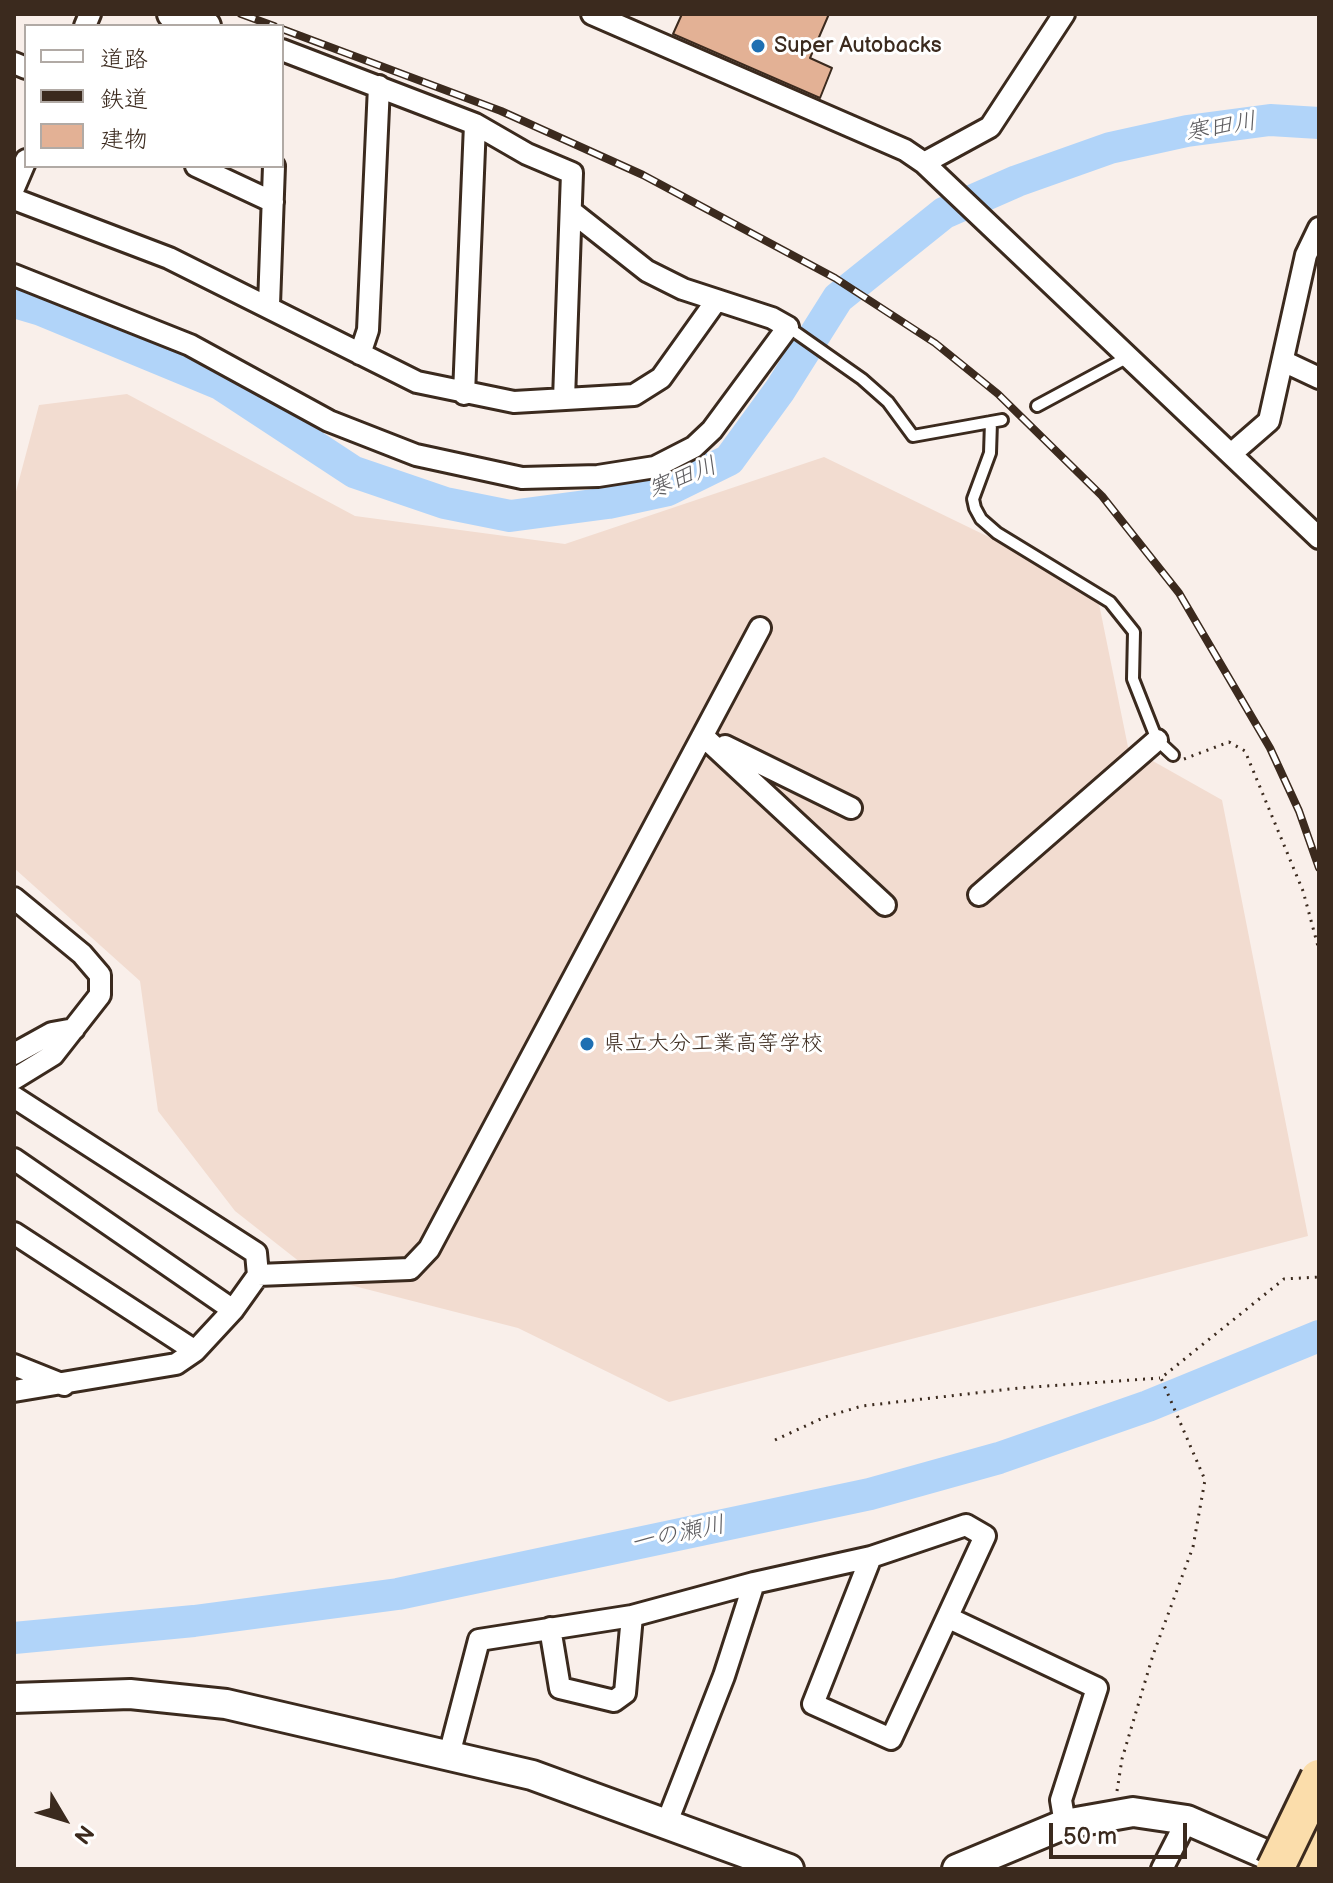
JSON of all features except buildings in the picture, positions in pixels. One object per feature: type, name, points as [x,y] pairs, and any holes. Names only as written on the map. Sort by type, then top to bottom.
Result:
[{"type":"highway","points":[[1275,1869],[1319,1778]]},
{"type":"highway","points":[[1302,1869],[1319,1840]]},
{"type":"street","points":[[592,14],[905,150],[929,166],[1319,538]]},
{"type":"street","points":[[929,166],[990,127],[1064,14]]},
{"type":"street","points":[[284,51],[475,124],[516,148],[572,173],[564,399]]},
{"type":"street","points":[[360,354],[368,330],[379,86]]},
{"type":"street","points":[[464,394],[475,124]]},
{"type":"street","points":[[200,168],[273,202]]},
{"type":"street","points":[[269,305],[274,168]]},
{"type":"street","points":[[14,199],[169,258],[269,305],[417,382],[514,402],[634,395],[661,378],[716,301]]},
{"type":"street","points":[[14,275],[190,345],[359,435],[416,455],[522,478],[598,476],[655,467],[694,447],[735,402],[788,327],[772,318],[716,301],[647,271],[571,211]]},
{"type":"street","points":[[1231,454],[1269,421],[1319,228]]},
{"type":"street","points":[[1285,362],[1319,378]]},
{"type":"street","points":[[258,1275],[410,1269],[429,1249],[760,628]]},
{"type":"street","points":[[703,736],[851,808]]},
{"type":"street","points":[[703,736],[885,905]]},
{"type":"street","points":[[979,895],[1157,740]]},
{"type":"street","points":[[14,898],[82,954],[100,975],[100,995],[53,1055],[14,1079]]},
{"type":"street","points":[[14,1054],[52,1033],[74,1029]]},
{"type":"street","points":[[14,1097],[256,1253],[258,1275],[233,1310],[195,1351],[176,1364],[14,1391]]},
{"type":"street","points":[[14,1159],[233,1310]]},
{"type":"street","points":[[14,1233],[195,1351]]},
{"type":"street","points":[[14,1365],[64,1385]]},
{"type":"street","points":[[449,1755],[479,1640],[632,1616],[754,1583],[871,1557],[966,1525],[985,1536],[891,1739],[813,1704],[871,1557]]},
{"type":"street","points":[[667,1822],[724,1676],[754,1583]]},
{"type":"street","points":[[550,1628],[560,1688],[614,1701],[625,1693],[632,1616]]},
{"type":"street","points":[[949,1618],[1097,1688],[1061,1800],[1065,1824]]},
{"type":"street","points":[[14,1698],[130,1694],[226,1704],[532,1775],[667,1822],[764,1863],[789,1869]]},
{"type":"street","points":[[957,1869],[1065,1824],[1133,1812],[1187,1820],[1302,1869]]},
{"type":"street","points":[[1162,1869],[1187,1820]]},
{"type":"lane","points":[[788,327],[862,379],[888,402],[913,436],[996,421],[990,453],[973,499],[975,508],[981,519],[997,533],[1110,602],[1134,632],[1133,679],[1157,740],[1173,755]]},
{"type":"lane","points":[[1037,406],[1128,357]]},
{"type":"path","points":[[1173,755],[1188,761],[1229,742],[1245,751],[1303,891],[1319,950]]},
{"type":"path","points":[[775,1440],[825,1417],[862,1406],[1019,1388],[1161,1378],[1284,1279],[1319,1277]]},
{"type":"path","points":[[1113,1816],[1122,1759],[1153,1655],[1193,1547],[1205,1480],[1161,1378]]},
{"type":"shaded area","points":[[127,394],[355,516],[565,544],[824,457],[1096,589],[1128,747],[1222,800],[1308,1236],[669,1402],[518,1328],[319,1277],[235,1211],[158,1111],[140,981],[14,868],[14,499],[39,405]]},
{"type":"waterway","name":"寒田川","points":[[14,302],[41,310],[220,384],[354,472],[445,503],[510,516],[608,503],[668,490],[729,460],[780,390],[838,298],[944,213],[1017,181],[1110,148],[1187,131],[1270,120],[1319,123]]},
{"type":"waterway","name":"一の瀬川","points":[[14,1638],[194,1621],[398,1594],[870,1494],[999,1458],[1148,1406],[1319,1336]]},
{"type":"railway","points":[[241,14],[268,24]]},
{"type":"railway","points":[[284,30],[501,111],[643,175],[835,278],[935,343],[998,394],[1102,496],[1179,593],[1270,748],[1299,811],[1319,868]]},
{"type":"place","name":"Super Autobacks","points":[[758,46]]},
{"type":"place","name":"県立大分工業高等学校","points":[[587,1044]]}]
